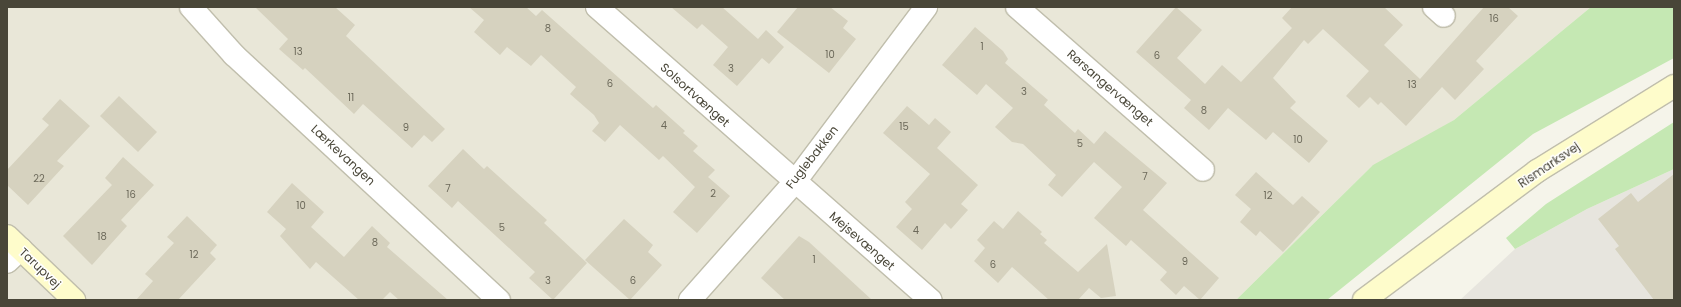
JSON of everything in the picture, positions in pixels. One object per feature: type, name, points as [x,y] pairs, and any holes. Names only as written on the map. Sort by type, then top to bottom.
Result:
[{"type":"main road","name":"Rismarksvej","points":[[1364,300],[1430,254],[1537,171],[1674,86]]},
{"type":"main road","name":"Tarupvej","points":[[12,249],[74,300]]},
{"type":"main road","name":"Rismarksvej","points":[[1382,300],[1430,254]]},
{"type":"street","name":"Lærkevangen","points":[[191,7],[234,55],[499,300]]},
{"type":"street","name":"Solsortvænget","points":[[597,7],[794,183]]},
{"type":"street","name":"Fuglebakken","points":[[690,300],[794,183],[926,7]]},
{"type":"street","name":"Rørsangervænget","points":[[1017,7],[1203,170]]},
{"type":"street","name":"Mejsevænget","points":[[794,183],[931,300]]},
{"type":"shaded area","points":[[7,7],[1591,7],[1454,120],[1373,169],[1372,166],[1236,300],[7,300]]},
{"type":"shaded area","points":[[1674,169],[1674,300],[1460,300],[1515,249],[1587,209]]},
{"type":"green space","points":[[1591,7],[1674,7],[1674,58],[1533,134],[1327,300],[1236,300],[1373,165],[1454,120]]},
{"type":"green space","points":[[1674,122],[1674,169],[1587,209],[1515,249],[1506,238],[1546,204]]},
{"type":"building","points":[[255,7],[335,7],[355,25],[346,36],[445,129],[432,142],[424,135],[412,148],[363,104],[354,114],[305,68],[303,70],[279,49],[288,39]]},
{"type":"building","points":[[469,7],[526,7],[536,16],[542,10],[653,108],[656,105],[685,131],[683,133],[698,146],[693,151],[715,170],[708,177],[730,196],[697,233],[673,212],[695,187],[663,156],[659,160],[620,125],[605,142],[592,131],[599,123],[594,115],[570,94],[576,87],[541,55],[531,66],[507,47],[500,55],[474,32],[484,20]]},
{"type":"building","points":[[671,7],[722,7],[758,39],[766,30],[784,47],[769,64],[762,58],[737,86],[713,65],[728,47],[702,24],[697,29]]},
{"type":"building","points":[[798,7],[830,7],[848,21],[843,28],[856,39],[829,73],[777,32]]},
{"type":"building","points":[[1176,7],[1202,30],[1177,58],[1205,84],[1222,65],[1241,82],[1292,28],[1282,18],[1292,7],[1384,7],[1403,25],[1384,45],[1420,79],[1484,7],[1508,7],[1518,16],[1476,61],[1484,69],[1455,100],[1442,87],[1406,126],[1381,102],[1378,105],[1370,97],[1359,108],[1346,96],[1369,71],[1323,29],[1308,44],[1304,40],[1273,78],[1296,102],[1290,108],[1328,141],[1309,163],[1273,132],[1266,140],[1228,108],[1209,130],[1184,108],[1191,100],[1136,52]]},
{"type":"building","points":[[975,27],[1003,51],[1008,59],[1005,63],[1048,100],[1044,105],[1075,133],[1078,129],[1094,144],[1105,131],[1167,183],[1143,210],[1219,278],[1200,300],[1184,286],[1176,295],[1160,280],[1167,272],[1131,240],[1126,246],[1094,218],[1122,187],[1094,162],[1062,197],[1048,185],[1056,175],[1023,144],[1012,142],[995,127],[1013,108],[986,84],[977,95],[942,65]]},
{"type":"building","points":[[119,96],[157,132],[138,152],[100,116]]},
{"type":"building","points":[[60,99],[90,126],[57,161],[64,166],[28,205],[7,185],[7,170],[49,125],[42,119]]},
{"type":"building","points":[[907,106],[929,125],[935,118],[951,132],[937,148],[978,185],[961,204],[968,210],[951,229],[945,223],[922,250],[896,227],[912,209],[905,202],[930,174],[883,133]]},
{"type":"building","points":[[463,149],[484,169],[487,166],[547,220],[544,223],[587,263],[553,300],[529,278],[535,272],[458,201],[452,208],[428,186]]},
{"type":"building","points":[[123,157],[154,185],[121,220],[127,226],[92,265],[63,236],[112,185],[105,178]]},
{"type":"building","points":[[1256,172],[1293,205],[1302,196],[1320,212],[1283,252],[1260,231],[1256,236],[1240,222],[1251,209],[1235,195]]},
{"type":"building","points":[[1674,174],[1674,300],[1654,300],[1615,249],[1619,246],[1598,219],[1631,193],[1638,202]]},
{"type":"building","points":[[292,183],[324,212],[311,227],[344,257],[372,226],[390,243],[387,247],[448,300],[399,300],[390,292],[382,300],[359,300],[316,262],[310,269],[280,236],[286,229],[267,212]]},
{"type":"building","points":[[1018,211],[1042,232],[1040,234],[1047,240],[1044,243],[1078,272],[1107,244],[1116,296],[1101,298],[1089,288],[1078,300],[1049,300],[1012,267],[998,283],[974,261],[985,248],[977,240],[994,221],[1003,229]]},
{"type":"building","points":[[187,216],[217,245],[210,253],[216,259],[178,300],[136,300],[153,281],[145,274],[174,243],[167,237]]},
{"type":"building","points":[[624,219],[653,245],[648,252],[662,265],[630,300],[585,260]]},
{"type":"building","points":[[799,236],[809,242],[872,300],[785,300],[761,278]]}]
